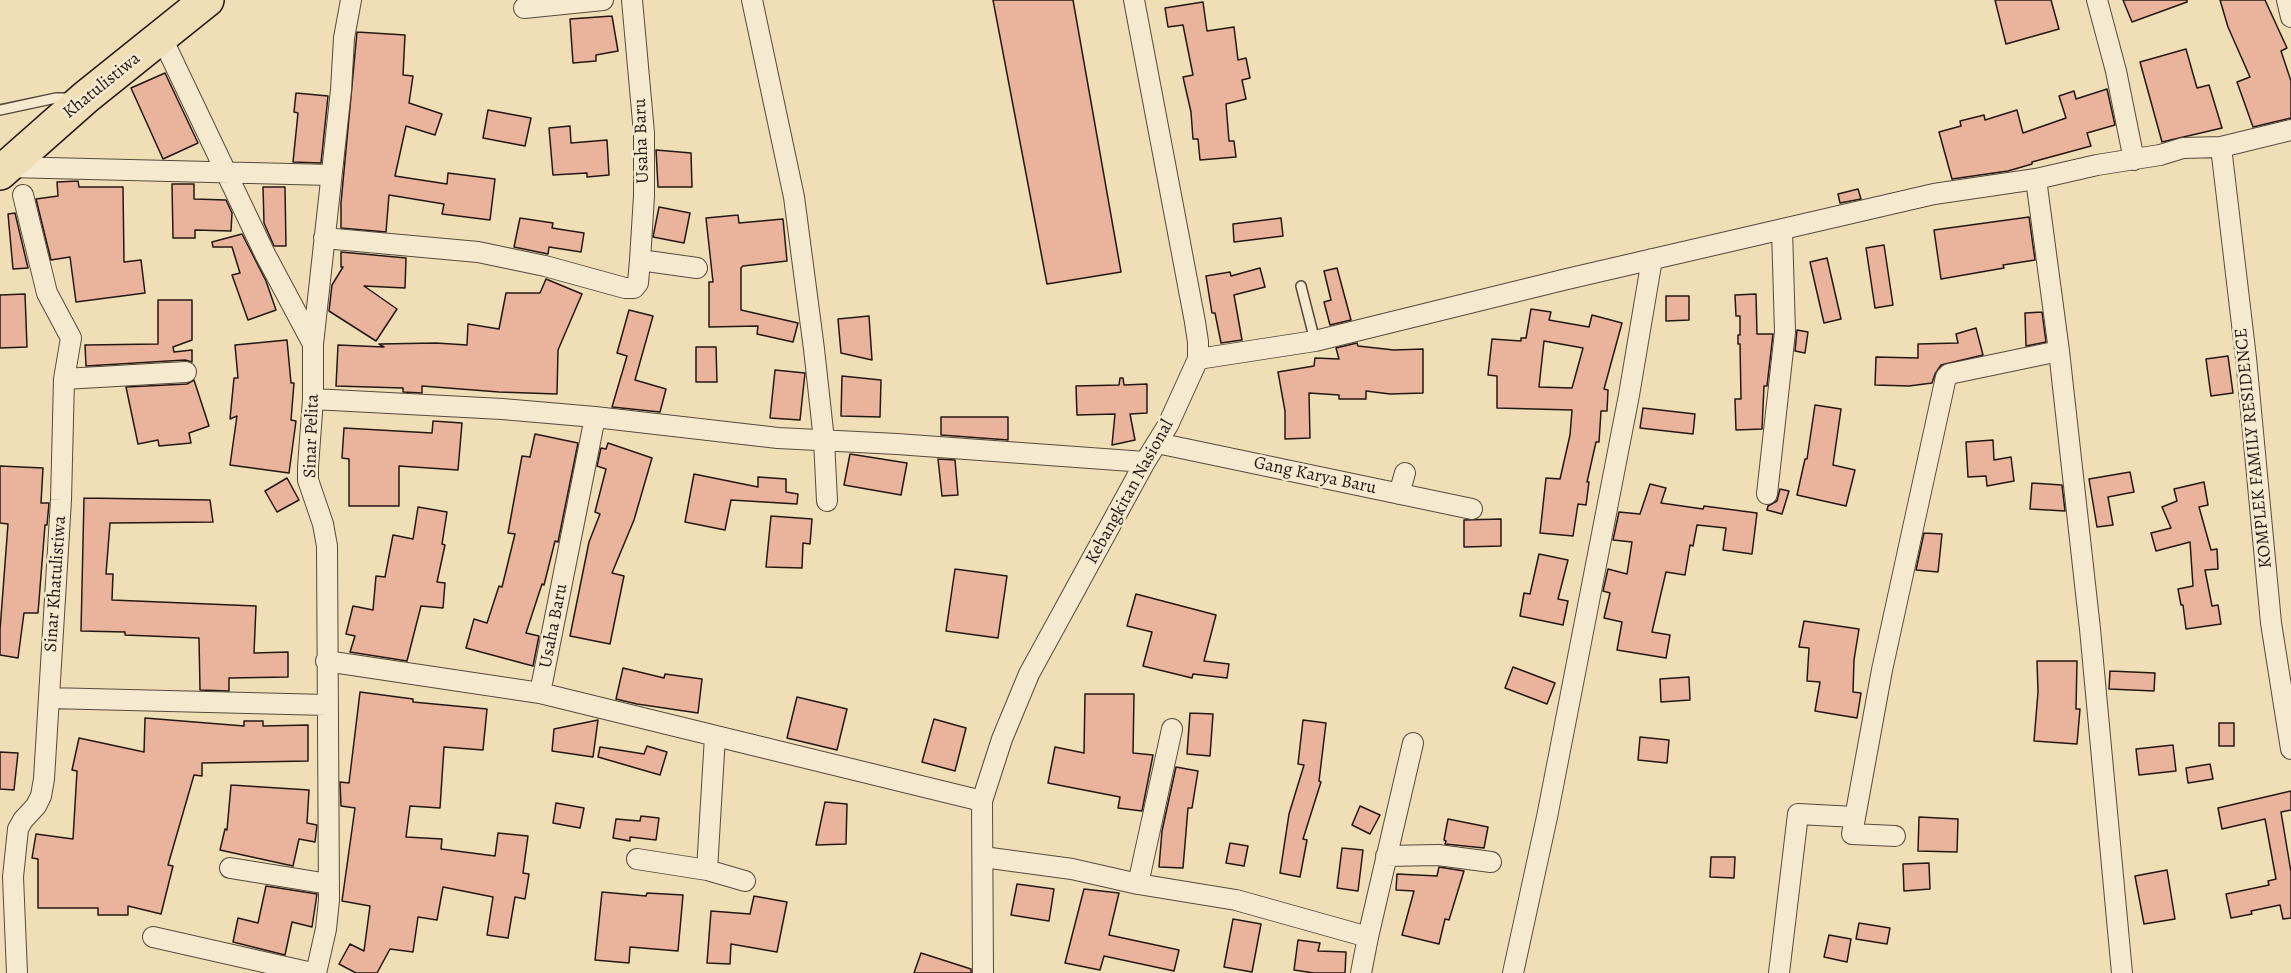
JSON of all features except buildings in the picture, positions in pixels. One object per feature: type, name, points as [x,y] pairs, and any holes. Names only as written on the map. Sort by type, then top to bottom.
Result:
[{"type":"highway","name":"Khatulistiwa","points":[[2,176],[86,97],[207,0]]},
{"type":"street","points":[[313,344],[341,90],[344,38],[351,0]]},
{"type":"street","points":[[520,6],[603,0]]},
{"type":"street","name":"Usaha Baru","points":[[324,238],[478,252],[545,266],[625,288],[634,288],[639,283],[644,196],[644,133],[632,0]]},
{"type":"street","points":[[752,0],[794,197],[813,339],[824,441],[827,501]]},
{"type":"street","name":"Kebangkitan Nasional","points":[[983,973],[982,801],[1002,739],[1029,674],[1157,443],[1185,390],[1198,359],[1195,322],[1134,0]]},
{"type":"street","points":[[2097,0],[2116,71],[2134,160]]},
{"type":"street","points":[[2287,0],[2291,17]]},
{"type":"street","name":"Sinar Pelita","points":[[162,38],[266,254],[313,344],[313,399],[308,474],[327,546],[329,884],[326,929],[314,973]]},
{"type":"street","points":[[1198,359],[1315,341],[1652,259],[1934,194],[2036,179],[2183,148],[2221,147],[2291,130]]},
{"type":"street","name":"KOMPLEK FAMILY RESIDENCE","points":[[2221,147],[2246,358],[2271,622],[2291,749]]},
{"type":"street","points":[[2,176],[42,168],[331,175]]},
{"type":"street","points":[[2,176],[23,195],[42,168]]},
{"type":"street","points":[[2036,179],[2059,351],[2090,629],[2122,973]]},
{"type":"street","name":"Sinar Khatulistiwa","points":[[17,973],[13,877],[18,829],[41,796],[61,500],[64,379],[71,338],[47,293],[23,195]]},
{"type":"street","points":[[1767,494],[1785,332],[1782,229]]},
{"type":"street","points":[[1514,973],[1629,395],[1652,259]]},
{"type":"street","points":[[640,260],[697,268]]},
{"type":"street","points":[[1894,836],[1852,834],[1882,670],[1946,377],[1948,374],[2059,351]]},
{"type":"street","points":[[64,379],[186,372]]},
{"type":"street","points":[[313,399],[595,417],[778,438],[1145,462]]},
{"type":"street","name":"Usaha Baru","points":[[540,693],[595,417]]},
{"type":"street","name":"Gang Karya Baru","points":[[1157,443],[1472,509]]},
{"type":"street","points":[[1399,494],[1405,473]]},
{"type":"street","points":[[326,661],[540,693],[982,801]]},
{"type":"street","points":[[48,698],[327,705]]},
{"type":"street","points":[[1138,884],[1172,729]]},
{"type":"street","points":[[707,870],[715,736]]},
{"type":"street","points":[[1361,973],[1413,743]]},
{"type":"street","points":[[1779,973],[1798,813],[1855,817]]},
{"type":"street","points":[[1386,856],[1438,855],[1491,862]]},
{"type":"street","points":[[982,857],[1072,869],[1138,884],[1236,900],[1368,936]]},
{"type":"street","points":[[637,859],[707,870],[745,881]]},
{"type":"street","points":[[230,868],[329,884]]},
{"type":"street","points":[[153,937],[314,973]]},
{"type":"lane","points":[[0,110],[56,98],[86,97]]},
{"type":"lane","points":[[1301,286],[1315,341]]}]
